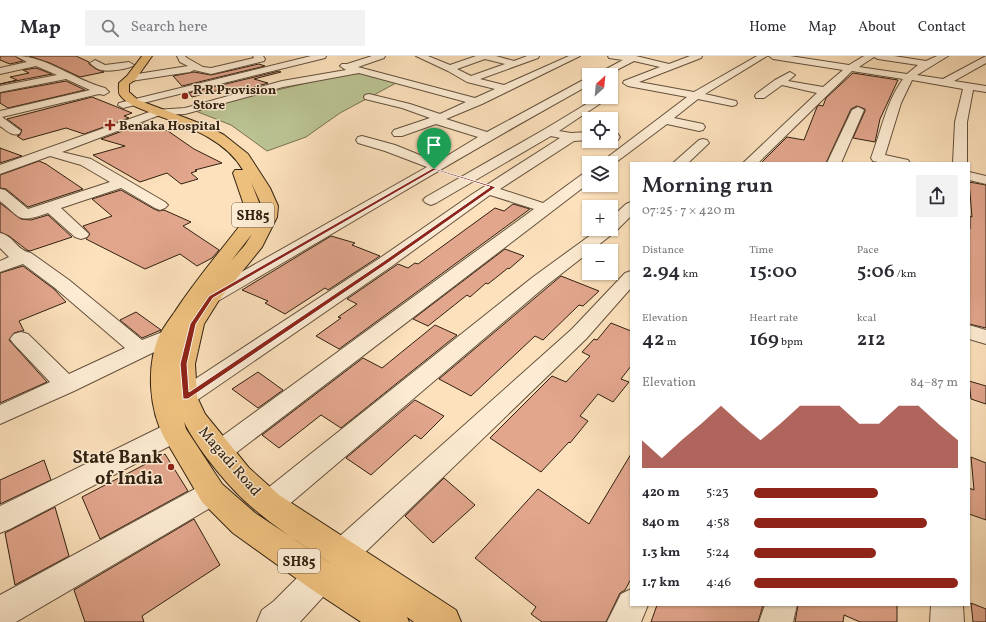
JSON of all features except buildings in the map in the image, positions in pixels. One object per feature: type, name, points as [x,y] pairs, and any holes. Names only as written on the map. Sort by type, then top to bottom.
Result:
[{"type":"main road","points":[[128,106],[124,93],[124,83],[136,64]]},
{"type":"main road","name":"Magadi Road","points":[[128,106],[203,129],[220,138],[244,157],[262,188],[270,206],[269,217],[253,247],[202,298],[170,336],[163,366],[163,396],[174,432],[212,493],[244,523],[321,576],[392,622]]},
{"type":"main road","name":"Magadi Road","points":[[202,298],[193,324],[183,364],[185,397],[195,419],[219,452],[239,476],[269,504],[444,622]]},
{"type":"street","points":[[181,56],[183,60],[200,69],[211,71],[256,58],[276,68]]},
{"type":"street","points":[[348,67],[382,56]]},
{"type":"street","points":[[421,56],[445,66],[470,80],[504,88]]},
{"type":"street","points":[[427,70],[485,56],[513,63]]},
{"type":"street","points":[[470,80],[513,63],[536,56]]},
{"type":"street","points":[[398,133],[439,119],[576,56]]},
{"type":"street","points":[[612,56],[634,57],[670,67]]},
{"type":"street","points":[[618,89],[628,83],[698,56]]},
{"type":"street","points":[[617,156],[696,95],[763,56]]},
{"type":"street","points":[[773,56],[986,89]]},
{"type":"street","points":[[818,63],[827,56]]},
{"type":"street","points":[[751,162],[850,68],[870,56]]},
{"type":"street","points":[[878,56],[941,60],[973,67]]},
{"type":"street","points":[[613,68],[634,57]]},
{"type":"street","points":[[29,59],[68,76],[128,106]]},
{"type":"street","points":[[0,71],[29,59],[48,59]]},
{"type":"street","points":[[0,170],[50,152],[128,106],[312,59],[328,61],[478,102]]},
{"type":"street","points":[[946,82],[986,59]]},
{"type":"street","points":[[898,162],[878,158],[897,102],[908,78],[918,69],[941,60]]},
{"type":"street","points":[[95,63],[103,68],[136,64],[190,69]]},
{"type":"street","points":[[0,114],[49,102],[128,106],[185,111],[282,84],[359,70]]},
{"type":"street","points":[[760,96],[797,70]]},
{"type":"street","points":[[399,80],[413,75]]},
{"type":"street","points":[[0,89],[68,76]]},
{"type":"street","points":[[779,82],[825,91]]},
{"type":"street","points":[[628,83],[732,103]]},
{"type":"street","points":[[960,162],[961,122],[969,86]]},
{"type":"street","points":[[573,98],[582,88]]},
{"type":"street","points":[[28,92],[49,102]]},
{"type":"street","points":[[369,97],[406,106],[488,136]]},
{"type":"street","points":[[202,298],[436,168],[488,136],[573,98],[582,97]]},
{"type":"street","points":[[431,200],[594,104]]},
{"type":"street","points":[[834,162],[858,110]]},
{"type":"street","points":[[0,120],[15,131]]},
{"type":"street","points":[[665,120],[699,127]]},
{"type":"street","points":[[549,132],[570,137],[582,136]]},
{"type":"street","points":[[185,397],[570,137]]},
{"type":"street","points":[[628,138],[642,138]]},
{"type":"street","points":[[362,140],[390,148],[436,168],[545,208]]},
{"type":"street","points":[[681,162],[703,143]]},
{"type":"street","points":[[50,152],[86,162],[160,205]]},
{"type":"street","points":[[487,168],[511,176]]},
{"type":"street","points":[[970,176],[986,180]]},
{"type":"street","points":[[219,452],[582,181]]},
{"type":"street","points":[[0,193],[26,215],[52,208],[122,183]]},
{"type":"street","points":[[52,208],[81,234]]},
{"type":"street","points":[[618,225],[630,208]]},
{"type":"street","points":[[269,504],[540,281],[603,236]]},
{"type":"street","points":[[0,238],[20,258],[25,257],[62,284],[140,350]]},
{"type":"street","points":[[0,267],[25,257]]},
{"type":"street","points":[[342,554],[579,334],[630,278]]},
{"type":"street","points":[[970,332],[986,337]]},
{"type":"street","points":[[0,415],[170,336]]},
{"type":"street","points":[[22,339],[66,385]]},
{"type":"street","points":[[0,520],[174,432]]},
{"type":"street","points":[[0,613],[212,493]]},
{"type":"street","points":[[274,622],[286,613],[321,576]]},
{"type":"street","points":[[624,622],[632,606]]},
{"type":"street","points":[[776,622],[781,606]]},
{"type":"street","points":[[947,606],[947,622]]},
{"type":"green space","points":[[357,71],[398,82],[340,113],[306,137],[267,151],[231,125],[193,110]]},
{"type":"place","name":"R R Provision Store","points":[[185,96]]},
{"type":"place","name":"Benaka Hospital","points":[[110,125]]},
{"type":"place","name":"State Bank of India","points":[[171,467]]},
{"type":"route","points":[[434,169],[493,187],[386,262],[185,397],[183,364],[193,324],[211,297],[434,169]]}]
